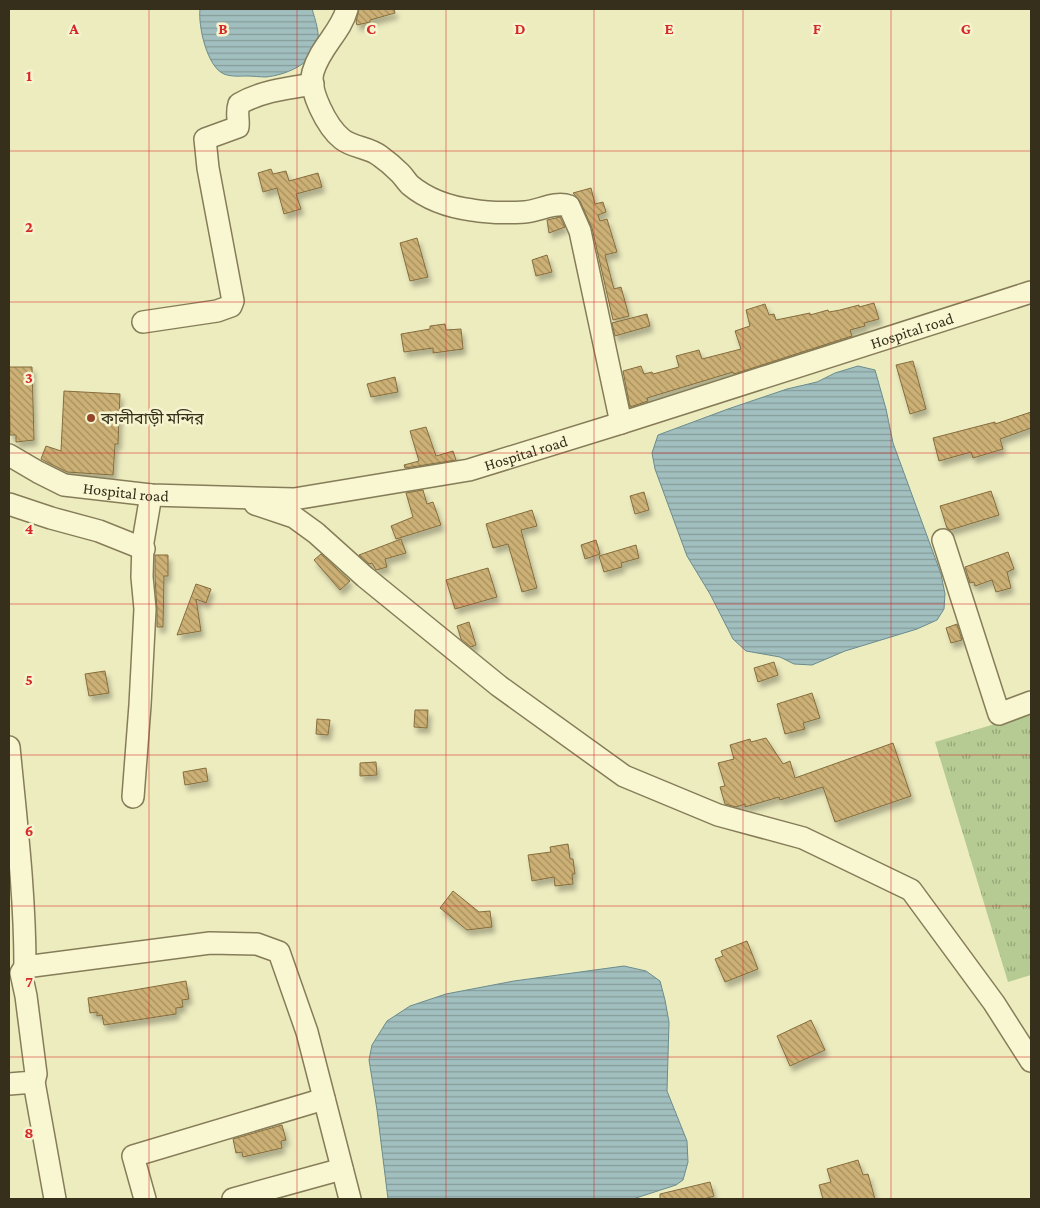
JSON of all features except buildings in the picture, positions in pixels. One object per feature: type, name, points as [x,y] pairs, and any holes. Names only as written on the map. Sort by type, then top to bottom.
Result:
[{"type":"street","points":[[346,9],[342,23],[322,50],[313,72],[314,93],[335,131],[342,139],[380,155],[409,184],[442,204],[473,211],[526,212],[563,204],[569,206],[580,231],[621,423]]},
{"type":"street","points":[[143,322],[231,306],[233,301],[208,168],[205,139],[238,127],[239,122],[236,113],[239,104],[246,100],[286,88],[313,84]]},
{"type":"street","name":"Hospital road","points":[[9,455],[64,485],[150,500],[233,497],[294,498],[469,470],[1031,292]]},
{"type":"street","points":[[233,497],[294,517],[499,686],[624,776],[718,815],[803,838],[911,890],[994,1003],[1031,1061]]},
{"type":"street","points":[[132,797],[140,705],[144,619],[142,577],[150,500]]},
{"type":"street","points":[[9,504],[144,546]]},
{"type":"street","points":[[943,540],[999,714],[1031,702]]},
{"type":"street","points":[[9,747],[25,915],[25,967],[21,973],[35,1059],[36,1074],[34,1082],[55,1199]]},
{"type":"street","points":[[25,967],[210,943],[257,944],[280,952],[308,1032],[350,1199]]},
{"type":"street","points":[[9,1084],[34,1082]]},
{"type":"street","points":[[145,1199],[133,1156],[324,1099]]},
{"type":"street","points":[[233,1199],[342,1169]]},
{"type":"green space","points":[[1031,713],[1031,975],[1008,982],[935,742]]},
{"type":"water","points":[[200,9],[312,9],[318,33],[317,46],[314,53],[303,64],[281,74],[266,77],[224,74],[218,70],[208,55],[202,35]]},
{"type":"water","points":[[858,366],[875,370],[893,443],[941,574],[945,594],[944,609],[937,620],[917,629],[845,651],[812,665],[794,664],[780,657],[746,651],[733,639],[710,594],[687,556],[655,469],[652,453],[658,435],[787,389],[817,382],[835,373]]},
{"type":"water","points":[[624,966],[646,971],[660,981],[669,1022],[667,1091],[687,1141],[688,1162],[683,1180],[676,1185],[633,1199],[388,1199],[369,1060],[372,1045],[387,1021],[410,1006],[446,994],[514,981]]},
{"type":"place","name":"কালীবাড়ী মন্দির","points":[[91,418]]}]
